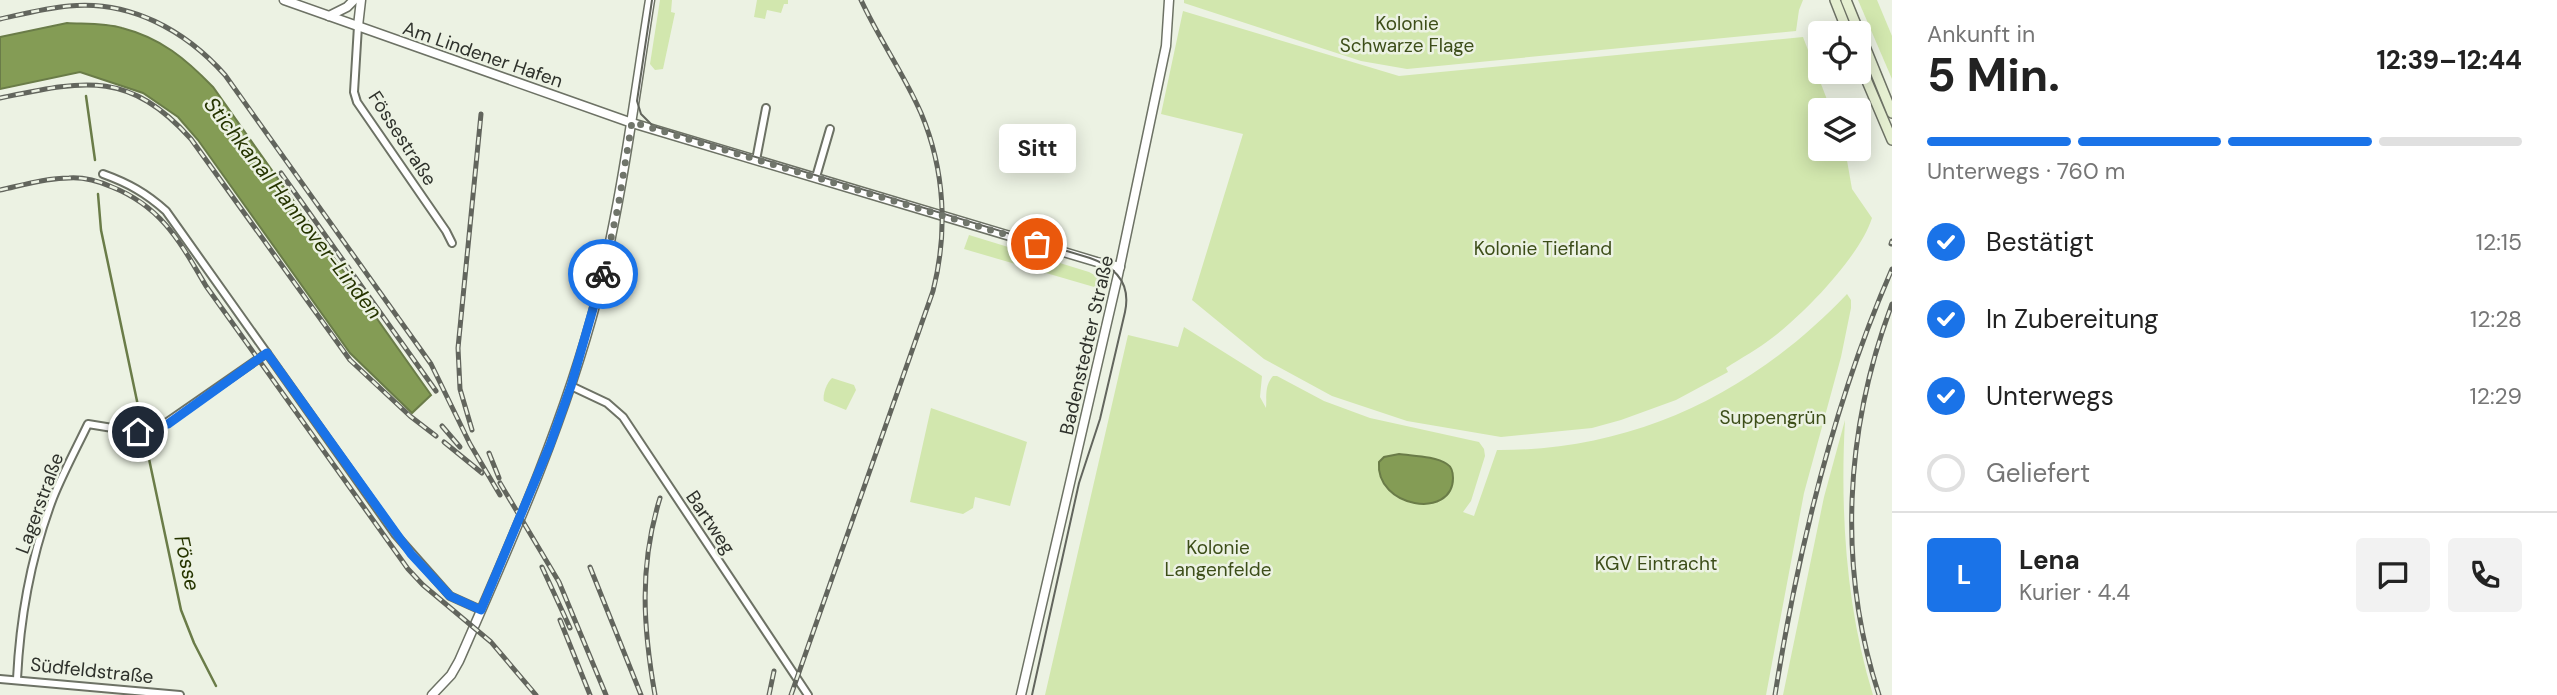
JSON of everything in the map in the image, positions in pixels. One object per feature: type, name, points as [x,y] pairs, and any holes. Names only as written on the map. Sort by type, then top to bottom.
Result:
[{"type":"main road","points":[[1835,0],[1843,21]]},
{"type":"main road","points":[[1846,0],[1892,113]]},
{"type":"main road","points":[[1868,84],[1892,140]]},
{"type":"street","name":"Am Lindener Hafen","points":[[284,0],[632,122],[1120,267]]},
{"type":"street","points":[[329,16],[347,7],[354,0]]},
{"type":"street","name":"Fössestraße","points":[[361,0],[354,92],[357,102],[452,243]]},
{"type":"street","points":[[432,695],[451,676],[481,610],[540,472],[571,386],[604,267],[632,122],[650,0]]},
{"type":"street","name":"Badenstedter Straße","points":[[1021,695],[1120,267],[1166,46],[1169,0]]},
{"type":"street","points":[[756,160],[766,108]]},
{"type":"street","points":[[816,177],[830,129]]},
{"type":"street","points":[[103,174],[148,194],[166,211],[411,554],[450,596],[481,610]]},
{"type":"street","name":"Lagerstraße","points":[[17,679],[24,603],[40,537],[57,489],[88,424],[138,432],[160,427],[267,353]]},
{"type":"street","name":"Bartweg","points":[[571,386],[607,403],[623,417],[808,695]]},
{"type":"street","name":"Südfeldstraße","points":[[0,679],[180,695]]},
{"type":"green space","points":[[660,0],[672,0],[671,12],[675,13],[663,69],[655,70],[650,64]]},
{"type":"green space","points":[[757,0],[788,0],[788,4],[784,4],[781,13],[767,10],[765,19],[754,17]]},
{"type":"green space","name":"Kolonie Schwarze Flage","points":[[1184,0],[1803,0],[1796,31],[1407,69],[1361,61],[1184,3]]},
{"type":"green space","points":[[1858,0],[1877,0],[1892,36],[1892,79],[1871,30],[1871,21],[1867,21]]},
{"type":"green space","name":"Kolonie Tiefland","points":[[1183,11],[1399,76],[1803,37],[1808,50],[1808,84],[1821,84],[1826,98],[1808,98],[1808,161],[1847,161],[1852,189],[1872,218],[1856,249],[1830,283],[1800,314],[1767,342],[1726,368],[1728,372],[1676,400],[1621,420],[1592,428],[1501,437],[1407,421],[1332,396],[1264,359],[1192,300],[1243,134],[1161,114]]},
{"type":"green space","points":[[969,235],[1089,272],[1098,277],[1101,289],[964,249]]},
{"type":"green space","points":[[1847,294],[1851,300],[1851,308],[1841,357],[1804,493],[1766,695],[1045,695],[1128,335],[1178,347],[1184,327],[1262,376],[1260,397],[1266,408],[1268,384],[1273,376],[1277,376],[1324,401],[1370,418],[1479,442],[1485,456],[1471,501],[1463,512],[1474,516],[1497,450],[1548,448],[1596,440],[1643,427],[1688,410],[1731,387],[1772,360],[1811,329]]},
{"type":"green space","points":[[832,378],[854,385],[856,390],[846,410],[824,401],[825,389]]},
{"type":"green space","points":[[931,408],[1027,442],[1010,506],[975,497],[973,508],[963,514],[910,502]]},
{"type":"green space","points":[[1845,420],[1843,489],[1847,559],[1857,628],[1873,695],[1783,695],[1824,497]]},
{"type":"water","name":"Stichkanal Hannover-Linden","points":[[67,23],[102,24],[136,32],[183,59],[213,87],[431,395],[412,413],[350,353],[198,140],[178,117],[143,93],[80,72],[0,89],[0,37]]},
{"type":"water","points":[[1399,454],[1430,458],[1447,464],[1453,474],[1450,491],[1441,500],[1429,504],[1414,503],[1389,490],[1381,478],[1379,462],[1384,457]]},
{"type":"waterway","name":"Fösse","points":[[86,96],[95,160]]},
{"type":"waterway","name":"Fösse","points":[[98,194],[101,230],[141,420]]},
{"type":"waterway","name":"Fösse","points":[[145,440],[181,610],[216,686]]},
{"type":"tram line","points":[[652,0],[637,101],[641,114],[653,126],[1090,258],[1107,266],[1120,278],[1126,293],[1125,312],[1100,419],[1079,483],[1032,695]]},
{"type":"railway","points":[[791,695],[933,291],[941,246],[942,201],[929,135],[914,99],[861,0]]},
{"type":"railway","points":[[0,19],[69,6],[113,8],[155,21],[192,44],[209,59],[225,75],[431,364],[470,444],[500,495]]},
{"type":"railway","points":[[0,98],[56,87],[103,86],[125,91],[168,116],[191,139],[350,360],[410,416],[436,436]]},
{"type":"railway","points":[[472,430],[460,389],[458,348],[481,114]]},
{"type":"railway","points":[[281,173],[436,391]]},
{"type":"railway","points":[[0,190],[52,179],[86,179],[129,195],[157,216],[178,241],[206,286],[408,569],[423,585],[491,642],[536,695]]},
{"type":"railway","points":[[1775,695],[1795,586],[1820,478],[1852,372],[1892,269]]},
{"type":"railway","points":[[1879,695],[1866,647],[1857,597],[1852,548],[1852,498],[1864,400],[1876,351],[1892,304]]},
{"type":"railway","points":[[442,426],[460,447]]},
{"type":"railway","points":[[444,442],[482,473]]},
{"type":"railway","points":[[489,453],[499,478]]},
{"type":"railway","points":[[500,483],[559,582],[606,695]]},
{"type":"railway","points":[[655,695],[645,596],[649,548],[660,498]]},
{"type":"railway","points":[[542,567],[570,628]]},
{"type":"railway","points":[[590,567],[641,695]]},
{"type":"railway","points":[[560,620],[590,695]]},
{"type":"railway","points":[[769,695],[774,671]]},
{"type":"way so far","points":[[603,274],[618,207],[632,122],[1037,244]]},
{"type":"place","name":"Sitt","points":[[1037,244]]},
{"type":"route","points":[[138,432],[168,424],[267,353],[411,554],[450,596],[481,610],[550,445],[571,386],[603,274]]},
{"type":"park label","name":"Suppengrün","points":[[1773,417]]},
{"type":"park label","name":"Kolonie Langenfelde","points":[[1218,558]]},
{"type":"park label","name":"KGV Eintracht","points":[[1656,563]]}]
